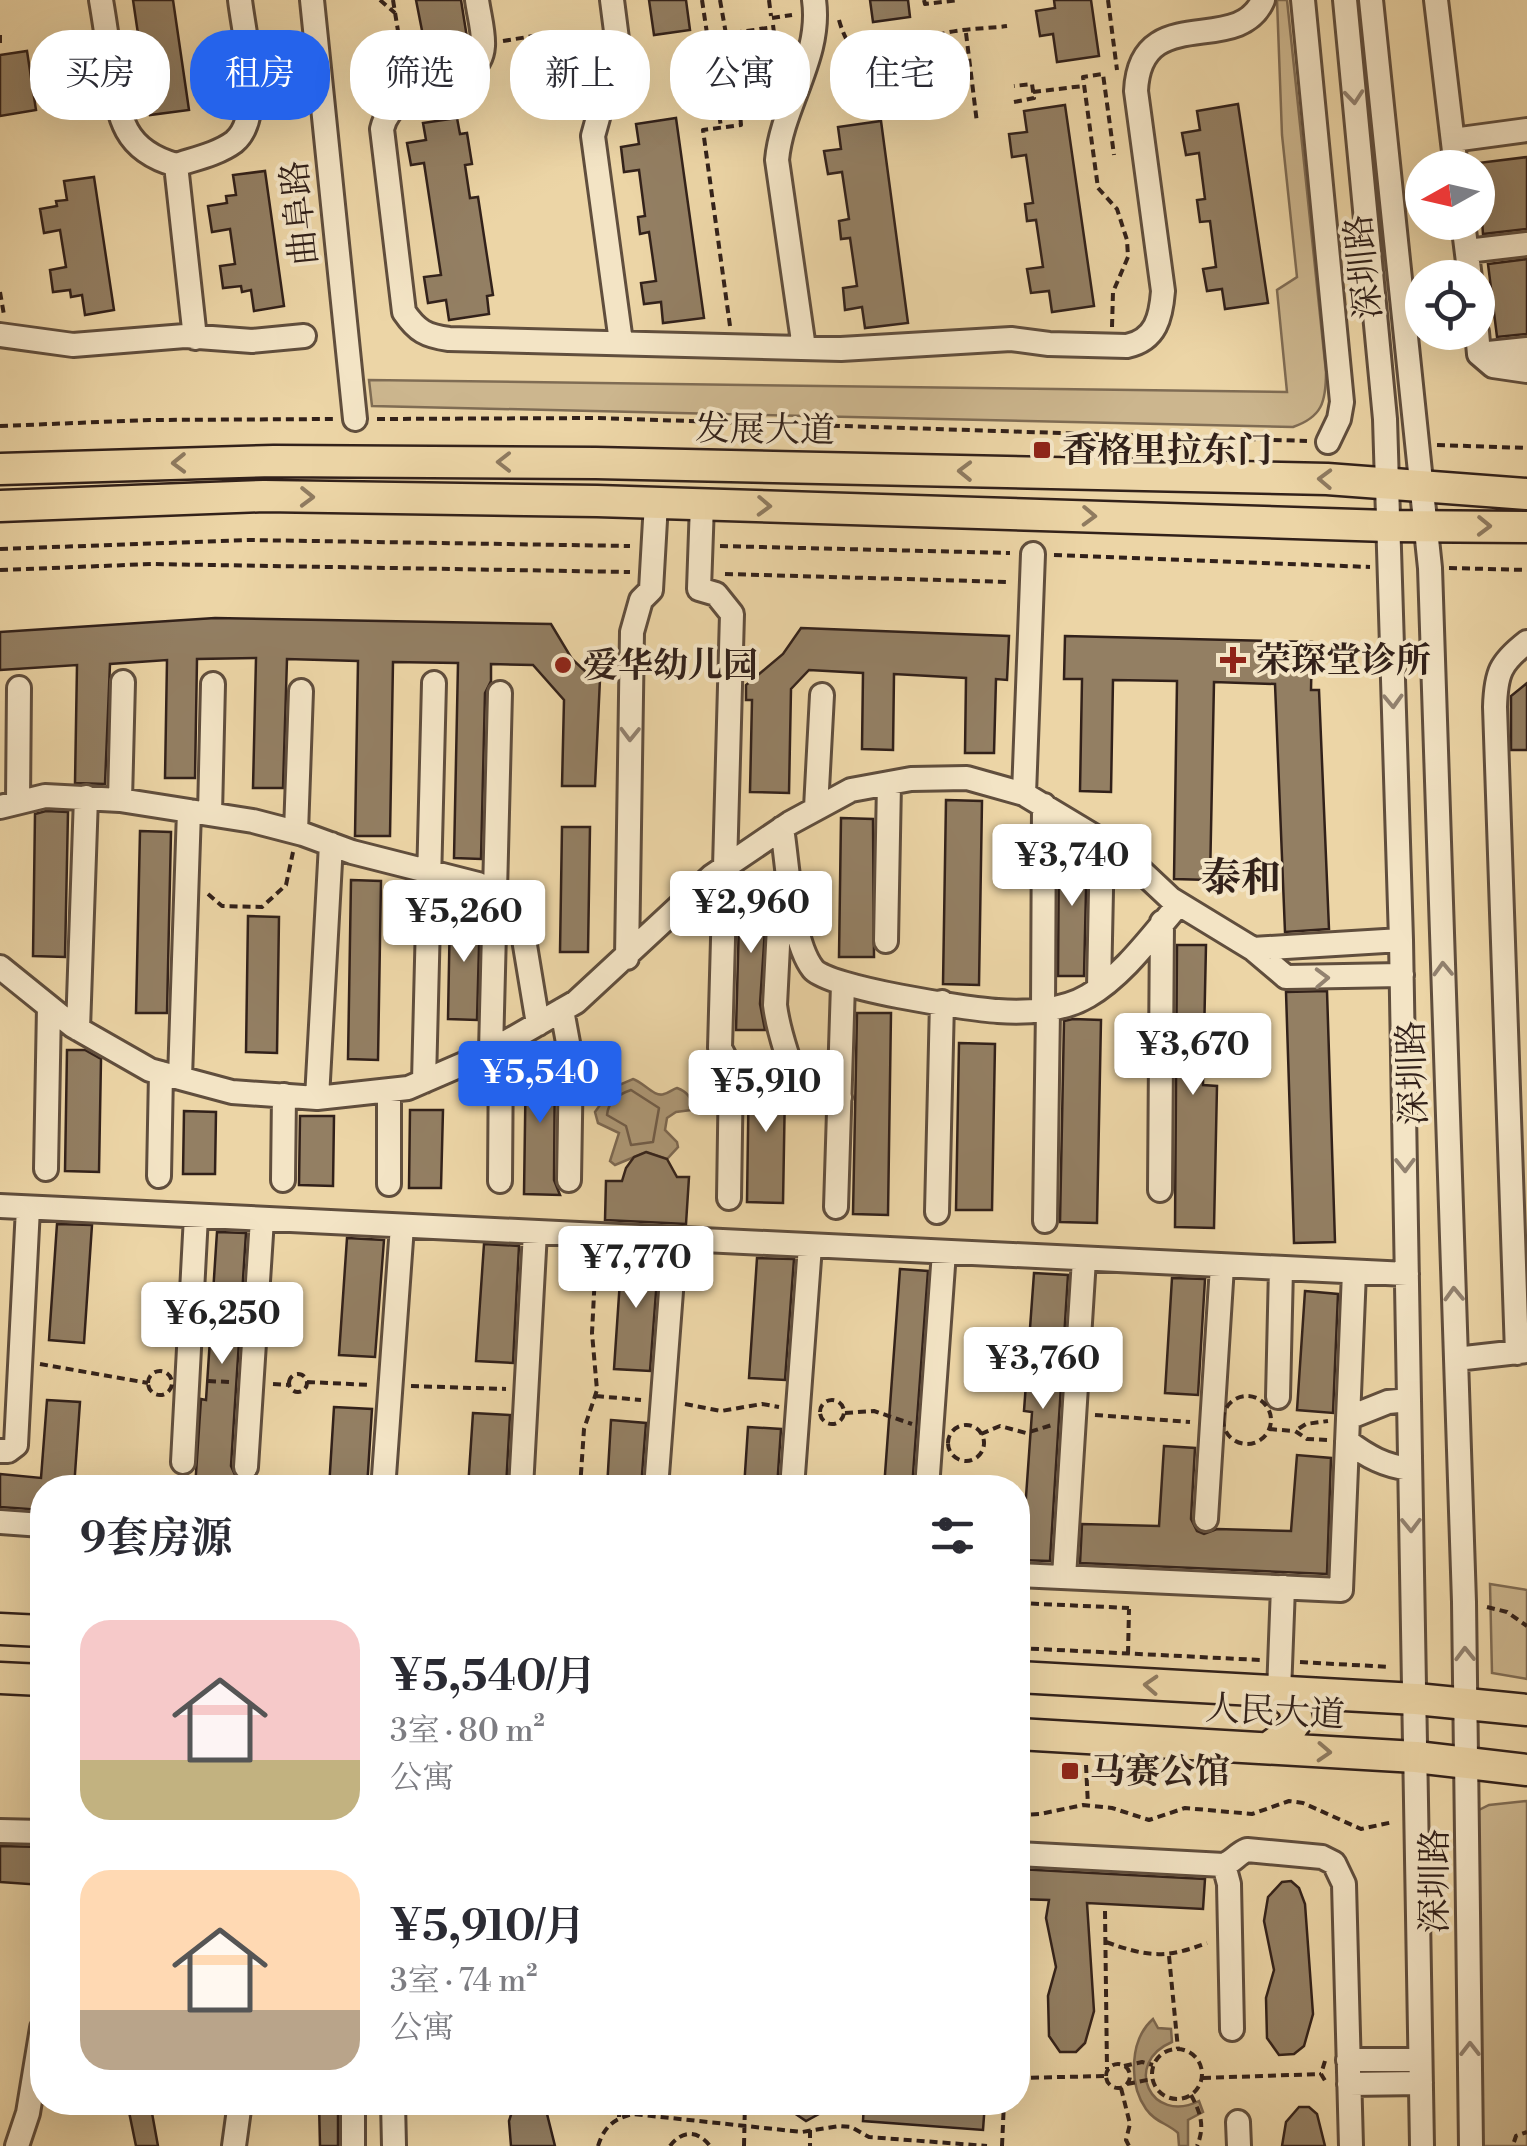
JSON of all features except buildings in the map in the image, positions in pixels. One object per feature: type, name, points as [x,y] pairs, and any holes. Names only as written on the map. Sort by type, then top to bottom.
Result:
[{"type":"main road","name":"发展大道","points":[[0,468],[274,461],[578,462],[1386,482],[1527,494]]},
{"type":"main road","points":[[0,506],[264,496],[656,502],[1527,527]]},
{"type":"main road","points":[[0,1629],[30,1630]]},
{"type":"main road","points":[[1268,1748],[1288,1734],[1297,1720],[1280,1676]]},
{"type":"main road","name":"人民大道","points":[[1030,1677],[1280,1676],[1415,1684],[1465,1702],[1527,1710]]},
{"type":"main road","points":[[0,1678],[30,1679]]},
{"type":"main road","name":"人民大道","points":[[1030,1735],[1416,1757],[1527,1770]]},
{"type":"street","points":[[101,0],[119,119],[130,137],[148,153],[176,166],[233,143],[246,128],[250,92],[240,0]]},
{"type":"street","name":"曲阜路","points":[[312,0],[355,419]]},
{"type":"street","points":[[477,0],[482,30]]},
{"type":"street","points":[[612,0],[616,30]]},
{"type":"street","points":[[804,348],[776,160],[778,140],[816,35],[814,0]]},
{"type":"street","points":[[384,120],[382,146],[404,312],[417,330],[431,336],[842,349],[1011,339],[1112,347],[1138,344],[1158,323],[1162,272],[1136,90],[1137,72],[1144,54],[1154,43],[1176,33],[1228,26],[1248,19],[1260,9],[1263,0]]},
{"type":"street","points":[[1303,0],[1342,402],[1328,442]]},
{"type":"street","name":"深圳路","points":[[1345,0],[1385,419],[1402,975],[1422,2146]]},
{"type":"street","name":"深圳路","points":[[1372,0],[1430,568],[1464,1602],[1471,2146]]},
{"type":"street","points":[[1436,0],[1454,150]]},
{"type":"street","points":[[597,120],[593,136],[621,342]]},
{"type":"street","points":[[1453,140],[1527,130]]},
{"type":"street","points":[[176,166],[195,338]]},
{"type":"street","points":[[1465,240],[1467,260]]},
{"type":"street","points":[[1466,251],[1527,244]]},
{"type":"street","points":[[0,336],[73,345],[304,336]]},
{"type":"street","points":[[1495,345],[1527,349]]},
{"type":"street","points":[[1483,350],[1493,366],[1527,371]]},
{"type":"street","points":[[626,958],[632,632],[641,600],[651,590],[656,502]]},
{"type":"street","points":[[702,504],[699,589],[716,594],[732,614],[720,1048],[730,1070],[729,1198]]},
{"type":"street","points":[[1033,554],[1034,799],[1045,1010],[1045,1220]]},
{"type":"street","points":[[1456,1359],[1522,1352],[1495,707],[1496,680],[1505,662],[1527,642]]},
{"type":"street","points":[[120,800],[122,682]]},
{"type":"street","points":[[424,1081],[434,682]]},
{"type":"street","points":[[159,1176],[213,684]]},
{"type":"street","points":[[19,688],[9,805],[45,796],[86,797],[199,813],[296,832],[478,884],[495,892],[520,915],[538,1024]]},
{"type":"street","points":[[296,832],[301,691]]},
{"type":"street","points":[[500,693],[495,892],[500,1181]]},
{"type":"street","points":[[816,808],[822,695]]},
{"type":"street","points":[[0,967],[78,1029],[150,1070],[170,1076],[232,1092],[317,1098],[408,1088],[496,1048],[576,1002],[722,869],[816,808],[851,790],[889,783],[967,778],[1034,799],[1122,853],[1179,904],[1253,949],[1280,973],[1294,979],[1402,975]]},
{"type":"street","points":[[886,941],[889,783]]},
{"type":"street","points":[[78,1029],[86,797]]},
{"type":"street","points":[[782,828],[801,952],[816,974],[843,984],[997,1011],[1045,1010],[1084,998],[1100,988],[1179,904]]},
{"type":"street","points":[[1100,988],[1102,841]]},
{"type":"street","points":[[317,1098],[331,844]]},
{"type":"street","points":[[790,884],[780,906],[777,1020],[798,1083],[806,1091],[840,1097]]},
{"type":"street","points":[[1160,1190],[1162,922]]},
{"type":"street","points":[[1253,949],[1401,940]]},
{"type":"street","points":[[836,1208],[843,984]]},
{"type":"street","points":[[937,1212],[942,1002]]},
{"type":"street","points":[[46,1169],[48,1007]]},
{"type":"street","points":[[562,1010],[572,1059],[569,1180]]},
{"type":"street","points":[[388,1090],[390,1184]]},
{"type":"street","points":[[283,1180],[284,1095]]},
{"type":"street","points":[[0,1206],[1407,1274]]},
{"type":"street","points":[[0,1451],[16,1445],[28,1208]]},
{"type":"street","points":[[183,1462],[180,1380],[196,1216]]},
{"type":"street","points":[[246,1467],[262,1219]]},
{"type":"street","points":[[384,1475],[402,1226]]},
{"type":"street","points":[[521,1475],[535,1232]]},
{"type":"street","points":[[657,1475],[675,1239]]},
{"type":"street","points":[[793,1475],[810,1246]]},
{"type":"street","points":[[928,1475],[944,1252]]},
{"type":"street","points":[[1064,1577],[1084,1259]]},
{"type":"street","points":[[1206,1519],[1218,1425],[1222,1266]]},
{"type":"street","points":[[1278,1397],[1281,1268]]},
{"type":"street","points":[[1030,1576],[1341,1590],[1354,1272]]},
{"type":"street","points":[[1348,1430],[1388,1402],[1409,1400]]},
{"type":"street","points":[[1348,1430],[1369,1458],[1410,1470]]},
{"type":"street","points":[[0,1522],[30,1524]]},
{"type":"street","points":[[1280,1676],[1283,1588]]},
{"type":"street","points":[[0,1831],[30,1832]]},
{"type":"street","points":[[1030,1855],[1224,1865],[1247,1850],[1322,1857],[1334,1862],[1344,1884],[1351,2146]]},
{"type":"street","points":[[1224,1865],[1229,1884],[1232,2030]]},
{"type":"street","points":[[1349,2072],[1420,2072]]},
{"type":"street","points":[[17,2146],[30,2101]]},
{"type":"street","points":[[236,2145],[239,2115]]},
{"type":"street","points":[[353,2115],[353,2146]]},
{"type":"street","points":[[394,2115],[394,2146]]},
{"type":"path","points":[[380,0],[396,12]]},
{"type":"path","points":[[392,0],[398,30]]},
{"type":"path","points":[[702,0],[707,30]]},
{"type":"path","points":[[720,0],[725,30]]},
{"type":"path","points":[[770,0],[773,30]]},
{"type":"path","points":[[924,0],[925,4],[959,0]]},
{"type":"path","points":[[1108,0],[1118,80]]},
{"type":"path","points":[[838,16],[843,30]]},
{"type":"path","points":[[970,31],[1006,26]]},
{"type":"path","points":[[753,30],[773,27]]},
{"type":"path","points":[[0,35],[0,47]]},
{"type":"path","points":[[970,65],[977,122]]},
{"type":"path","points":[[1112,347],[1112,292],[1128,258],[1127,240],[1117,209],[1098,188],[1083,76],[1103,74],[1114,154]]},
{"type":"path","points":[[1014,86],[1032,84],[1034,98],[1014,102]]},
{"type":"path","points":[[1033,92],[1084,86]]},
{"type":"path","points":[[720,120],[721,128]]},
{"type":"path","points":[[733,345],[702,130],[741,125],[741,120]]},
{"type":"path","points":[[0,426],[150,420],[596,418],[1328,442]]},
{"type":"path","points":[[1417,444],[1527,448]]},
{"type":"path","points":[[0,549],[250,540],[654,546]]},
{"type":"path","points":[[701,545],[1389,568]]},
{"type":"path","points":[[0,570],[152,564],[652,572]]},
{"type":"path","points":[[1430,568],[1527,570]]},
{"type":"path","points":[[700,573],[1032,583]]},
{"type":"path","points":[[204,888],[222,906],[262,907],[286,885],[296,832]]},
{"type":"path","points":[[581,1475],[584,1429],[596,1396],[592,1334],[598,1235]]},
{"type":"path","points":[[21,1360],[148,1382]]},
{"type":"path","points":[[148,1382],[157,1371],[180,1380],[251,1383]]},
{"type":"path","points":[[148,1382],[154,1393],[162,1395],[180,1380]]},
{"type":"path","points":[[307,1382],[526,1393]]},
{"type":"path","points":[[596,1396],[722,1411],[762,1404],[798,1410]]},
{"type":"path","points":[[981,1434],[1000,1426],[1026,1433],[1074,1418],[1122,1416],[1218,1425],[1246,1444],[1260,1440],[1271,1421],[1266,1405],[1244,1396],[1236,1398],[1225,1410],[1218,1425]]},
{"type":"path","points":[[844,1413],[843,1406],[833,1399],[823,1404],[820,1411],[830,1424],[838,1423],[844,1413],[864,1409],[908,1424],[932,1424]]},
{"type":"path","points":[[1295,1431],[1306,1424],[1348,1430]]},
{"type":"path","points":[[971,1426],[981,1434],[982,1450],[974,1458],[962,1460],[951,1454],[948,1442],[956,1428],[971,1426]]},
{"type":"path","points":[[1269,1429],[1295,1431],[1307,1439],[1348,1430]]},
{"type":"path","points":[[1128,1654],[1130,1580]]},
{"type":"path","points":[[1464,1602],[1507,1612],[1527,1626]]},
{"type":"path","points":[[1030,1603],[1129,1608]]},
{"type":"path","points":[[1030,1649],[1128,1654],[1280,1676],[1415,1684]]},
{"type":"path","points":[[1086,1758],[1088,1806]]},
{"type":"path","points":[[1030,1814],[1088,1806],[1112,1808],[1149,1820],[1185,1808],[1252,1814],[1289,1800],[1361,1829],[1417,1816]]},
{"type":"path","points":[[1106,1911],[1110,2086],[1152,2079]]},
{"type":"path","points":[[1106,1942],[1150,1956],[1169,1956],[1230,1934]]},
{"type":"path","points":[[1169,1956],[1178,2049]]},
{"type":"path","points":[[1178,2049],[1194,2055],[1203,2078],[1197,2091],[1185,2099],[1171,2099],[1158,2092],[1152,2079],[1153,2065],[1160,2055],[1178,2049]]},
{"type":"path","points":[[1030,2077],[1107,2073],[1118,2064],[1153,2065]]},
{"type":"path","points":[[1124,2066],[1130,2078],[1124,2086],[1130,2124],[1128,2146]]},
{"type":"path","points":[[1203,2078],[1322,2074]]},
{"type":"path","points":[[1191,2095],[1202,2120],[1197,2146]]},
{"type":"path","points":[[598,2146],[603,2129],[619,2117],[641,2115]]},
{"type":"path","points":[[660,2115],[744,2126],[810,2130],[851,2127],[869,2137],[987,2146]]},
{"type":"path","points":[[744,2115],[744,2146]]},
{"type":"path","points":[[1002,2146],[1003,2115]]},
{"type":"path","points":[[810,2130],[810,2146]]},
{"type":"path","points":[[1514,2142],[1516,2136],[1527,2132]]},
{"type":"path","points":[[670,2146],[686,2133],[698,2134],[710,2146]]},
{"type":"shaded area","points":[[1277,0],[1287,0],[1326,372],[1320,407],[1303,423],[1293,427],[372,406],[369,380],[1287,392],[1277,290],[1297,277],[1282,135]]},
{"type":"shaded area","points":[[1490,1584],[1527,1590],[1527,1679],[1492,1673]]},
{"type":"shaded area","points":[[1527,1801],[1527,2146],[1476,2146],[1467,1816],[1489,1805]]},
{"type":"water","points":[[633,1079],[660,1095],[681,1090],[689,1097],[692,1110],[667,1118],[665,1130],[678,1147],[667,1159],[646,1152],[615,1165],[610,1161],[619,1133],[598,1123],[595,1112],[612,1088]]},
{"type":"water","points":[[1153,2019],[1158,2028],[1171,2029],[1172,2042],[1148,2063],[1149,2088],[1168,2105],[1199,2101],[1203,2112],[1188,2120],[1188,2146],[1179,2146],[1178,2133],[1150,2113],[1136,2087],[1136,2049]]},
{"type":"place","name":"香格里拉东门","points":[[1042,450]]},
{"type":"place","name":"荣琛堂诊所","points":[[1233,660]]},
{"type":"place","name":"爱华幼儿园","points":[[563,665]]},
{"type":"place","name":"马赛公馆","points":[[1070,1771]]},
{"type":"district","name":"泰和","points":[[1241,877]]}]
